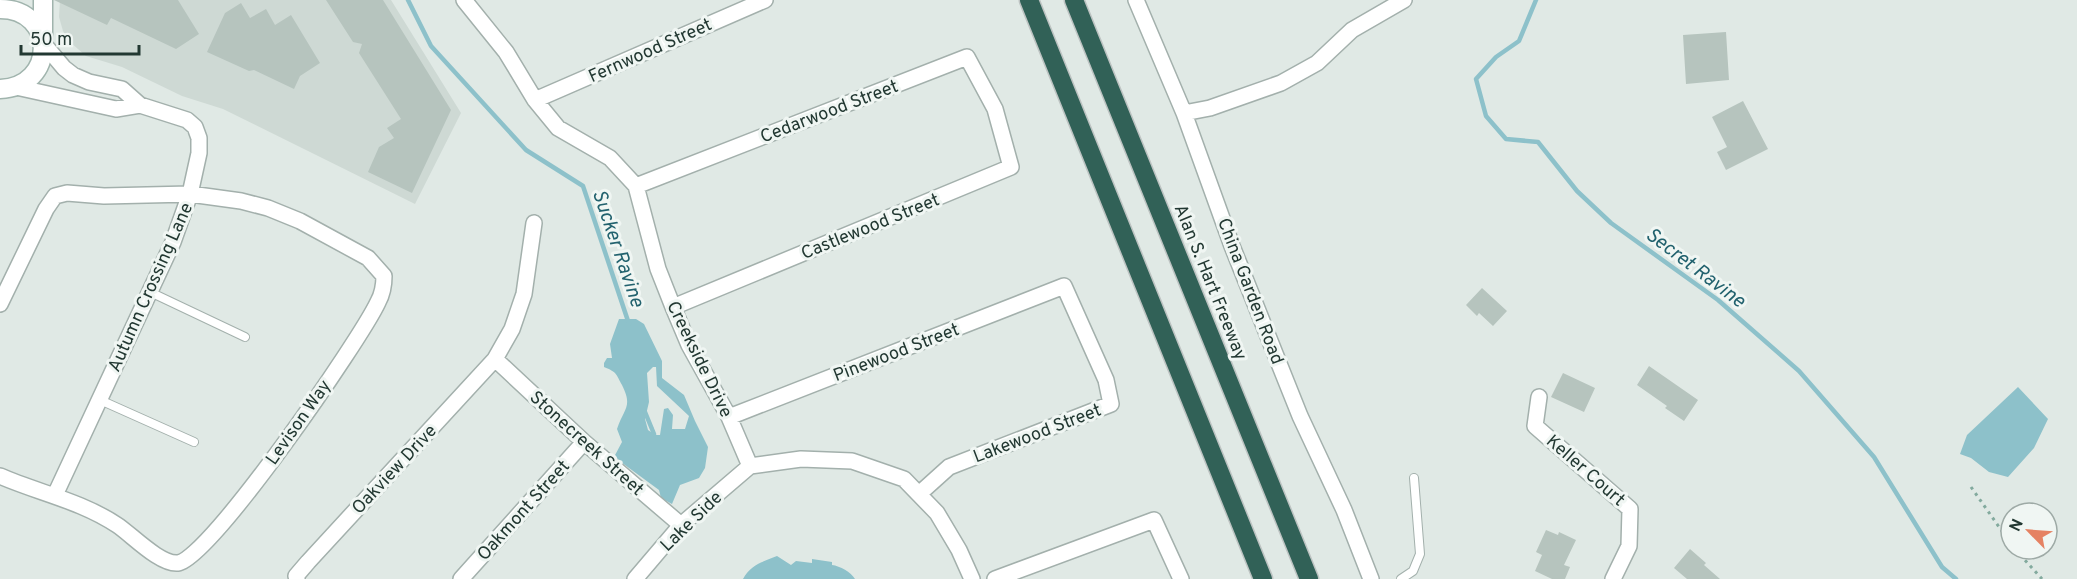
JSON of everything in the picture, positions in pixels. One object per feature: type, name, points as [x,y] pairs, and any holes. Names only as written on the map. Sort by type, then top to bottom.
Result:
[{"type":"highway","points":[[1029,0],[1263,579]]},
{"type":"highway","name":"Alan S. Hart Freeway","points":[[1074,0],[1309,579]]},
{"type":"main road","points":[[0,97],[8,88],[26,82],[40,65],[43,54],[43,0]]},
{"type":"main road","points":[[0,9],[19,11],[28,17],[40,33],[43,43]]},
{"type":"street","name":"Creekside Drive","points":[[464,0],[506,52],[535,100],[558,128],[610,158],[636,186],[658,269],[673,307],[689,345],[729,417],[750,466]]},
{"type":"street","name":"Fernwood Street","points":[[535,100],[765,0]]},
{"type":"street","name":"China Garden Road","points":[[1136,0],[1184,113],[1232,246],[1300,416],[1344,510],[1371,579]]},
{"type":"street","points":[[1184,113],[1210,108],[1281,83],[1317,63],[1352,30],[1404,0]]},
{"type":"street","name":"Autumn Crossing Lane","points":[[43,43],[73,75],[89,82],[122,89],[140,105],[187,120],[195,127],[199,138],[199,153],[190,194],[173,242],[55,495]]},
{"type":"street","name":"Cedarwood Street","points":[[636,186],[967,57],[995,109]]},
{"type":"street","name":"Autumn Crossing Lane","points":[[8,88],[116,109],[140,105]]},
{"type":"street","name":"Castlewood Street","points":[[673,307],[1011,167],[995,109]]},
{"type":"street","points":[[0,304],[36,226],[55,196],[67,193],[104,196],[190,194]]},
{"type":"street","name":"Levison Way","points":[[0,476],[92,511],[116,525],[154,554],[178,563],[187,558],[216,530],[257,481],[364,327],[379,302],[384,287],[384,276],[368,258],[300,221],[268,208],[222,197],[190,194]]},
{"type":"street","name":"Oakview Drive","points":[[297,579],[296,576],[308,562],[495,359],[512,328],[524,294],[534,223]]},
{"type":"street","name":"Pinewood Street","points":[[729,417],[1064,286]]},
{"type":"street","name":"Lakewood Street","points":[[919,494],[949,467],[1111,404],[1106,380],[1064,286]]},
{"type":"street","name":"Stonecreek Street","points":[[495,359],[584,442],[681,525]]},
{"type":"street","name":"Keller Court","points":[[1539,397],[1536,426],[1630,509],[1629,546],[1613,579]]},
{"type":"street","name":"Oakmont Street","points":[[461,579],[584,442]]},
{"type":"street","points":[[750,466],[801,459],[852,461],[904,479],[937,513],[959,550],[972,579]]},
{"type":"street","name":"Lake Side","points":[[635,579],[681,525],[750,466]]},
{"type":"street","points":[[995,579],[1154,520],[1181,579]]},
{"type":"lane","points":[[150,292],[245,337]]},
{"type":"lane","points":[[100,400],[194,442]]},
{"type":"lane","points":[[1401,579],[1413,571],[1419,554],[1414,478]]},
{"type":"path","points":[[1971,487],[1999,527]]},
{"type":"path","points":[[2026,561],[2042,579]]},
{"type":"shaded area","points":[[60,0],[391,0],[461,113],[415,204],[223,109],[182,96],[122,67],[86,56],[70,42],[63,31],[59,17]]},
{"type":"water","points":[[619,319],[636,319],[644,324],[662,361],[662,378],[684,395],[708,447],[705,468],[699,478],[680,485],[672,504],[661,498],[659,490],[614,457],[622,442],[617,429],[626,407],[627,398],[617,376],[604,367],[607,358],[612,358],[610,344]],"holes":[[[656,367],[657,386],[689,416],[685,429],[672,429],[673,415],[668,408],[664,409],[660,435],[656,435],[653,427],[651,432],[648,430],[645,419],[649,402],[647,373]]]},
{"type":"water","points":[[2018,387],[2048,419],[2034,448],[2008,477],[1989,472],[1971,458],[1960,454],[1967,435]]},
{"type":"water","points":[[777,556],[791,565],[796,561],[812,563],[812,559],[832,562],[832,565],[845,570],[855,579],[743,579],[754,567]]},
{"type":"building","points":[[54,0],[178,0],[199,34],[176,49],[111,18],[107,25]]},
{"type":"building","points":[[326,0],[383,0],[451,110],[412,193],[368,172],[379,147],[394,138],[387,128],[401,119],[359,53],[362,44],[353,42]]},
{"type":"building","points":[[241,3],[250,18],[266,9],[275,25],[291,15],[320,63],[300,76],[294,89],[254,70],[249,71],[207,52],[225,13]]},
{"type":"building","points":[[1726,32],[1729,80],[1686,84],[1683,35]]},
{"type":"building","points":[[1743,101],[1768,149],[1726,170],[1717,152],[1727,147],[1712,117]]},
{"type":"building","points":[[1482,288],[1507,311],[1493,326],[1479,313],[1477,316],[1466,305]]},
{"type":"building","points":[[1649,366],[1698,400],[1684,421],[1637,385]]},
{"type":"building","points":[[1563,373],[1595,388],[1584,412],[1551,397]]},
{"type":"building","points":[[1546,530],[1558,535],[1559,532],[1576,540],[1564,565],[1570,567],[1565,579],[1552,579],[1535,571],[1542,555],[1536,552]]},
{"type":"building","points":[[1690,549],[1720,579],[1687,579],[1674,568]]},
{"type":"waterway","name":"Sucker Ravine","points":[[408,0],[431,46],[526,150],[583,186],[629,324]]},
{"type":"waterway","name":"Secret Ravine","points":[[1536,0],[1519,41],[1496,57],[1476,79],[1486,116],[1506,139],[1538,142],[1577,191],[1611,223],[1718,300],[1799,371],[1874,457],[1942,567],[1956,579]]},
{"type":"waterway","name":"Sucker Ravine","points":[[645,412],[654,434]]}]
